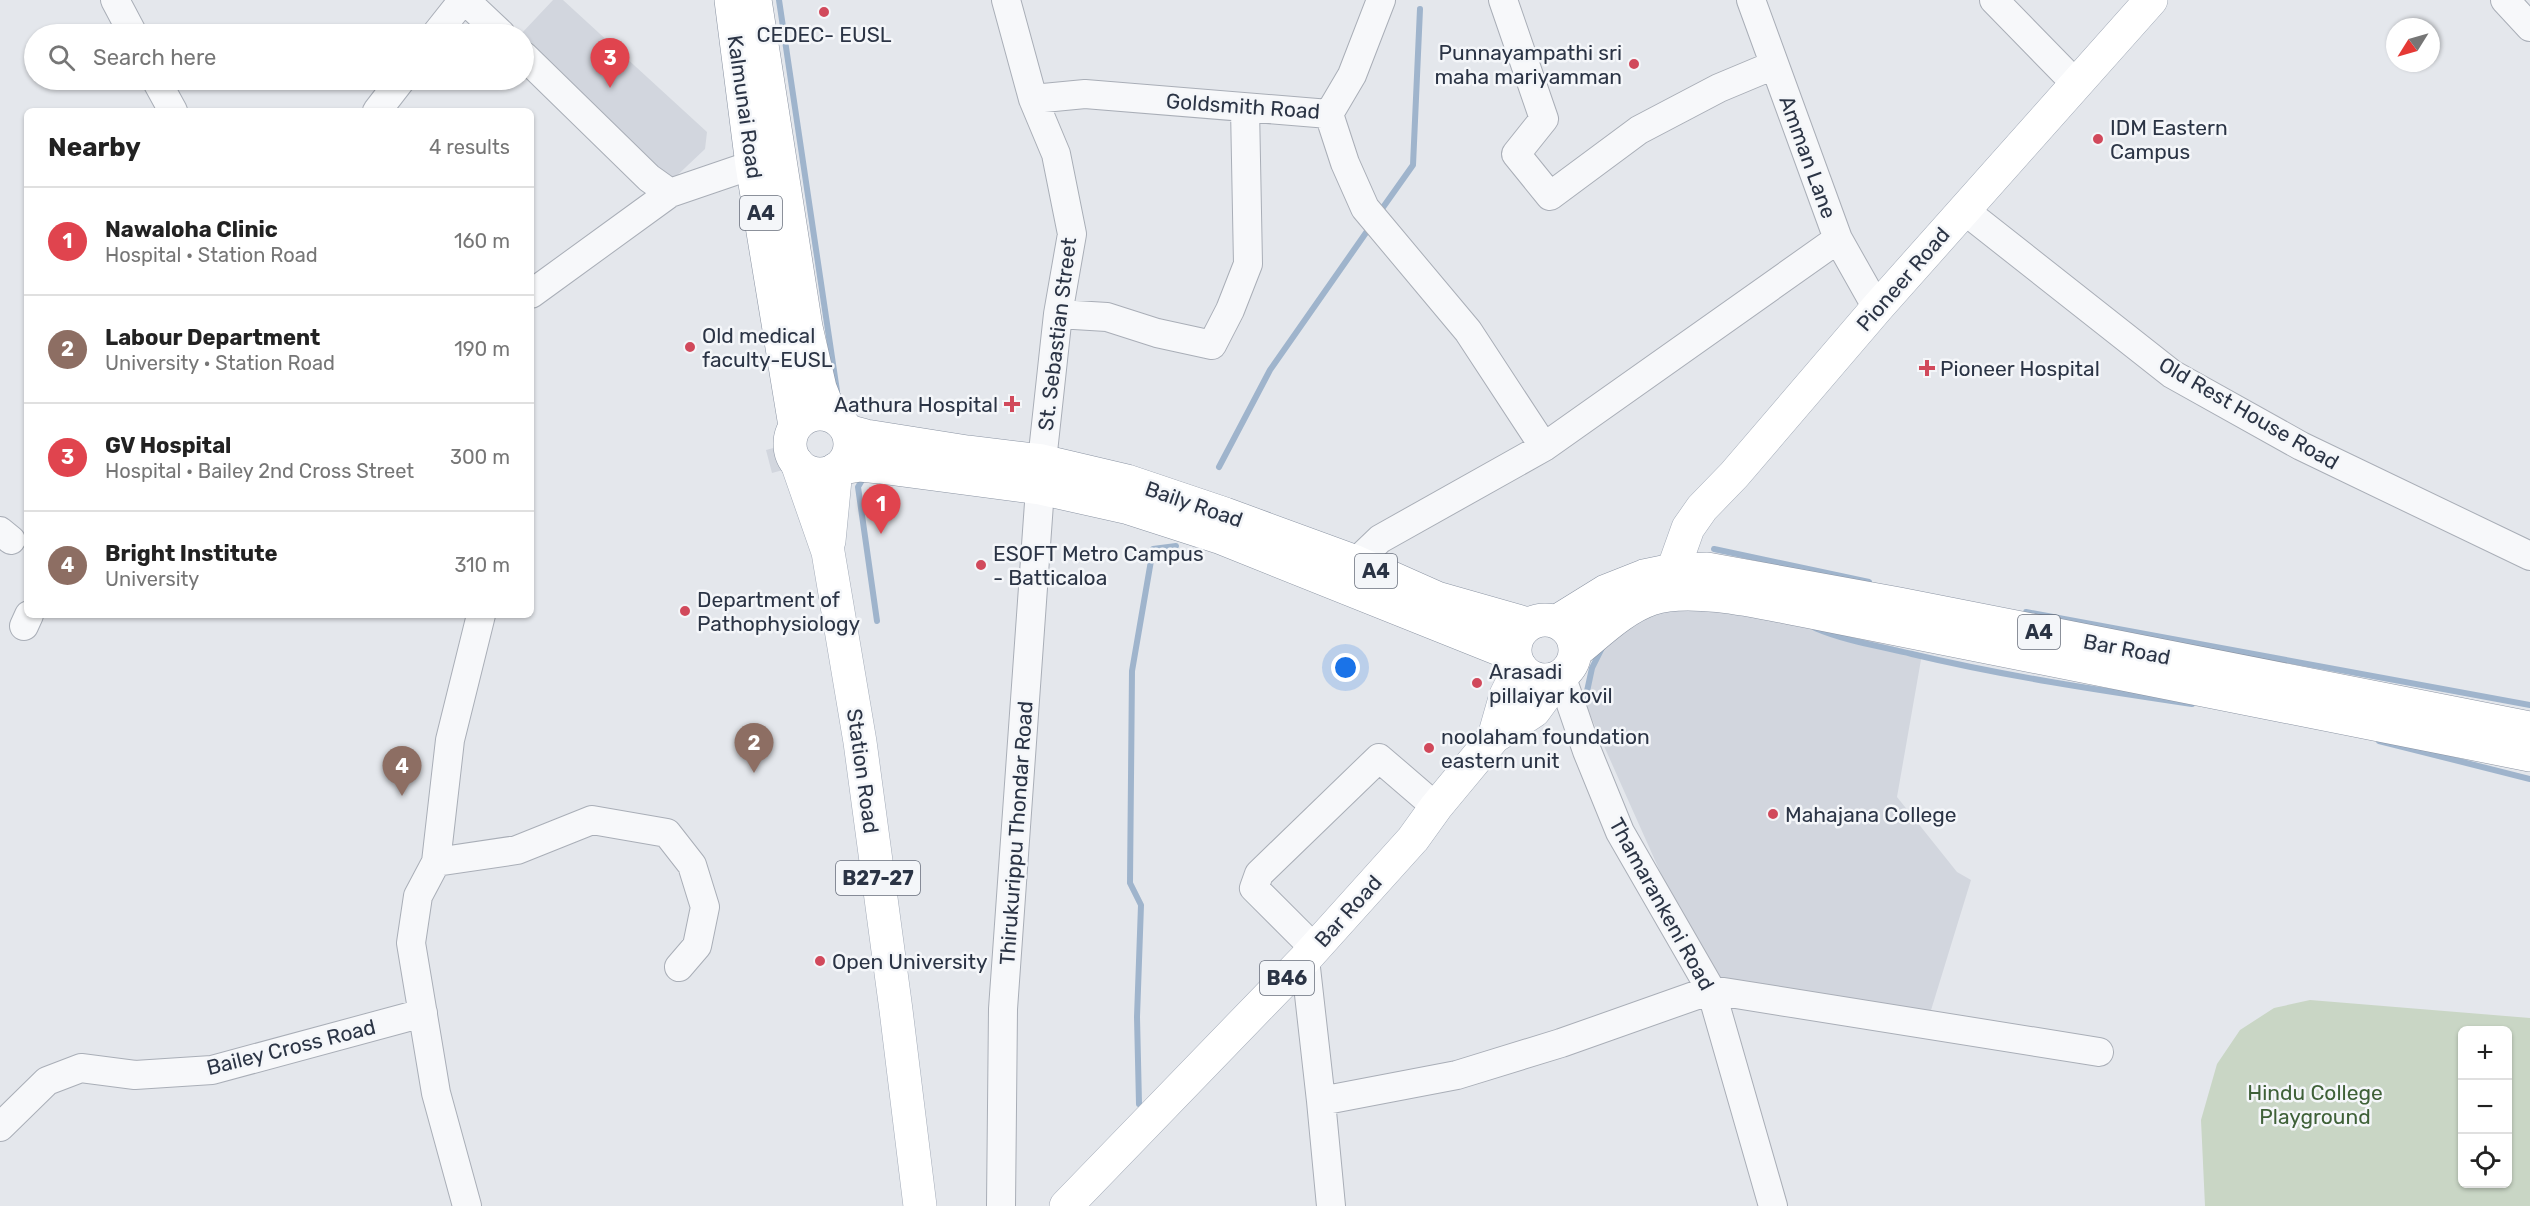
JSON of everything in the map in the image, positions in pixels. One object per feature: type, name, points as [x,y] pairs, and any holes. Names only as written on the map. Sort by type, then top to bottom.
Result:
[{"type":"main road","name":"Kalmunai Road","points":[[731,0],[752,165],[795,426]]},
{"type":"main road","name":"Kalmunai Road","points":[[755,0],[806,327],[820,388],[839,423]]},
{"type":"main road","name":"Pioneer Road","points":[[1673,570],[1688,528],[1702,508],[1734,475],[1877,308],[2150,0]]},
{"type":"main road","points":[[811,415],[839,423],[850,442],[844,462],[836,469],[815,474],[805,470],[797,463],[790,445],[795,426],[811,415]]},
{"type":"main road","name":"Baily Road","points":[[839,423],[866,436],[967,452],[1041,474],[1129,508],[1219,537],[1544,666]]},
{"type":"main road","name":"Station Road","points":[[797,463],[828,552],[861,754],[920,1206]]},
{"type":"main road","name":"Baily Road","points":[[836,469],[860,465],[1041,474],[1092,471],[1155,489],[1356,562],[1437,597],[1542,623]]},
{"type":"main road","name":"Station Road","points":[[828,552],[836,469]]},
{"type":"main road","name":"Bar Road","points":[[1542,623],[1606,591],[1644,576],[1673,570],[1725,571],[2530,729]]},
{"type":"main road","name":"Bar Road","points":[[1066,1206],[1309,954],[1413,839],[1436,807],[1494,737],[1534,711],[1545,696],[1544,666],[1651,599],[1678,595],[1719,597],[1843,619],[2530,755]]},
{"type":"main road","points":[[1542,623],[1570,634],[1544,666],[1517,636],[1542,623]]},
{"type":"street","points":[[115,0],[128,24]]},
{"type":"street","points":[[444,24],[464,0],[490,24]]},
{"type":"street","name":"St. Sebastian Street","points":[[1006,0],[1033,99],[1056,154],[1072,234],[1058,314],[1041,474]]},
{"type":"street","name":"Goldsmith Road","points":[[1033,99],[1085,94],[1329,114],[1352,75],[1381,0]]},
{"type":"street","points":[[1503,0],[1544,119],[1516,154],[1550,196],[1639,130],[1719,88],[1774,66]]},
{"type":"street","name":"Amman Lane","points":[[1751,0],[1838,239],[1877,308]]},
{"type":"street","points":[[1994,0],[2076,84]]},
{"type":"street","points":[[2505,0],[2530,27]]},
{"type":"street","points":[[534,66],[649,178],[670,193]]},
{"type":"street","points":[[161,90],[171,108]]},
{"type":"street","points":[[379,108],[393,90]]},
{"type":"street","points":[[1058,314],[1107,317],[1157,333],[1212,345],[1230,310],[1248,264],[1245,108]]},
{"type":"street","points":[[1329,114],[1345,163],[1365,208],[1468,331],[1544,447]]},
{"type":"street","points":[[534,292],[670,193],[752,165]]},
{"type":"street","name":"Old Rest House Road","points":[[1964,210],[2172,374],[2301,446],[2530,556]]},
{"type":"street","points":[[1356,562],[1380,539],[1544,447],[1838,239]]},
{"type":"street","name":"Thirukurippu Thondar Road","points":[[1001,1206],[1003,1009],[1041,474]]},
{"type":"street","points":[[467,1206],[436,1093],[411,943],[418,896],[436,862],[450,740],[480,618]]},
{"type":"street","name":"Thamarankeni Road","points":[[1544,666],[1583,740],[1620,832],[1711,990],[1773,1206]]},
{"type":"street","points":[[1331,1206],[1309,954],[1254,888],[1259,874],[1379,758],[1436,807]]},
{"type":"street","points":[[436,862],[517,850],[592,820],[667,833],[692,865],[705,907],[697,946],[679,967]]},
{"type":"street","points":[[1321,1101],[1457,1075],[1561,1043],[1711,990],[2098,1052]]},
{"type":"street","name":"Bailey Cross Road","points":[[0,1127],[47,1081],[81,1068],[135,1075],[212,1070],[423,1013]]},
{"type":"shaded area","points":[[553,0],[563,0],[707,132],[705,149],[668,184],[534,60],[534,24],[530,24]]},
{"type":"shaded area","points":[[777,447],[783,470],[772,473],[766,450]]},
{"type":"shaded area","name":"Mahajana College","points":[[1671,603],[1822,628],[1922,654],[1897,797],[1957,872],[1971,880],[1928,1020],[1712,988],[1583,699],[1590,667],[1605,638]]},
{"type":"green space","name":"Hindu College Playground","points":[[2310,1000],[2530,1018],[2530,1206],[2205,1206],[2201,1120],[2217,1064],[2240,1030],[2274,1008]]},
{"type":"waterway","points":[[779,0],[837,391]]},
{"type":"waterway","points":[[1379,213],[1413,165],[1420,9]]},
{"type":"waterway","points":[[1219,467],[1270,370],[1370,227]]},
{"type":"waterway","points":[[865,475],[858,487],[877,621]]},
{"type":"waterway","points":[[1139,1104],[1137,1017],[1141,905],[1130,883],[1132,671],[1153,549],[1176,546]]},
{"type":"waterway","points":[[1714,549],[1869,582]]},
{"type":"waterway","points":[[2026,612],[2530,705]]},
{"type":"waterway","points":[[1815,628],[1863,643],[1981,669],[2192,704]]},
{"type":"waterway","points":[[1586,696],[1592,668],[1603,646]]},
{"type":"waterway","points":[[2379,741],[2530,779]]},
{"type":"place","name":"CEDEC- EUSL","points":[[824,12]]},
{"type":"place","name":"Punnayampathi sri maha mariyamman","points":[[1634,64]]},
{"type":"place","name":"GV Hospital","points":[[610,88]]},
{"type":"place","name":"IDM Eastern Campus","points":[[2098,139]]},
{"type":"place","name":"Old medical faculty-EUSL","points":[[690,347]]},
{"type":"place","name":"Pioneer Hospital","points":[[1927,368]]},
{"type":"place","name":"Aathura Hospital","points":[[1012,404]]},
{"type":"place","name":"Nawaloha Clinic","points":[[881,534]]},
{"type":"place","name":"ESOFT Metro Campus - Batticaloa","points":[[981,565]]},
{"type":"place","name":"Department of Pathophysiology","points":[[685,611]]},
{"type":"place","name":"Arasadi pillaiyar kovil","points":[[1477,683]]},
{"type":"place","name":"noolaham foundation eastern unit","points":[[1429,748]]},
{"type":"place","name":"Labour Department","points":[[754,773]]},
{"type":"place","name":"Bright Institute","points":[[402,796]]},
{"type":"place","name":"Mahajana College","points":[[1773,814]]},
{"type":"place","name":"Open University","points":[[820,961]]}]
